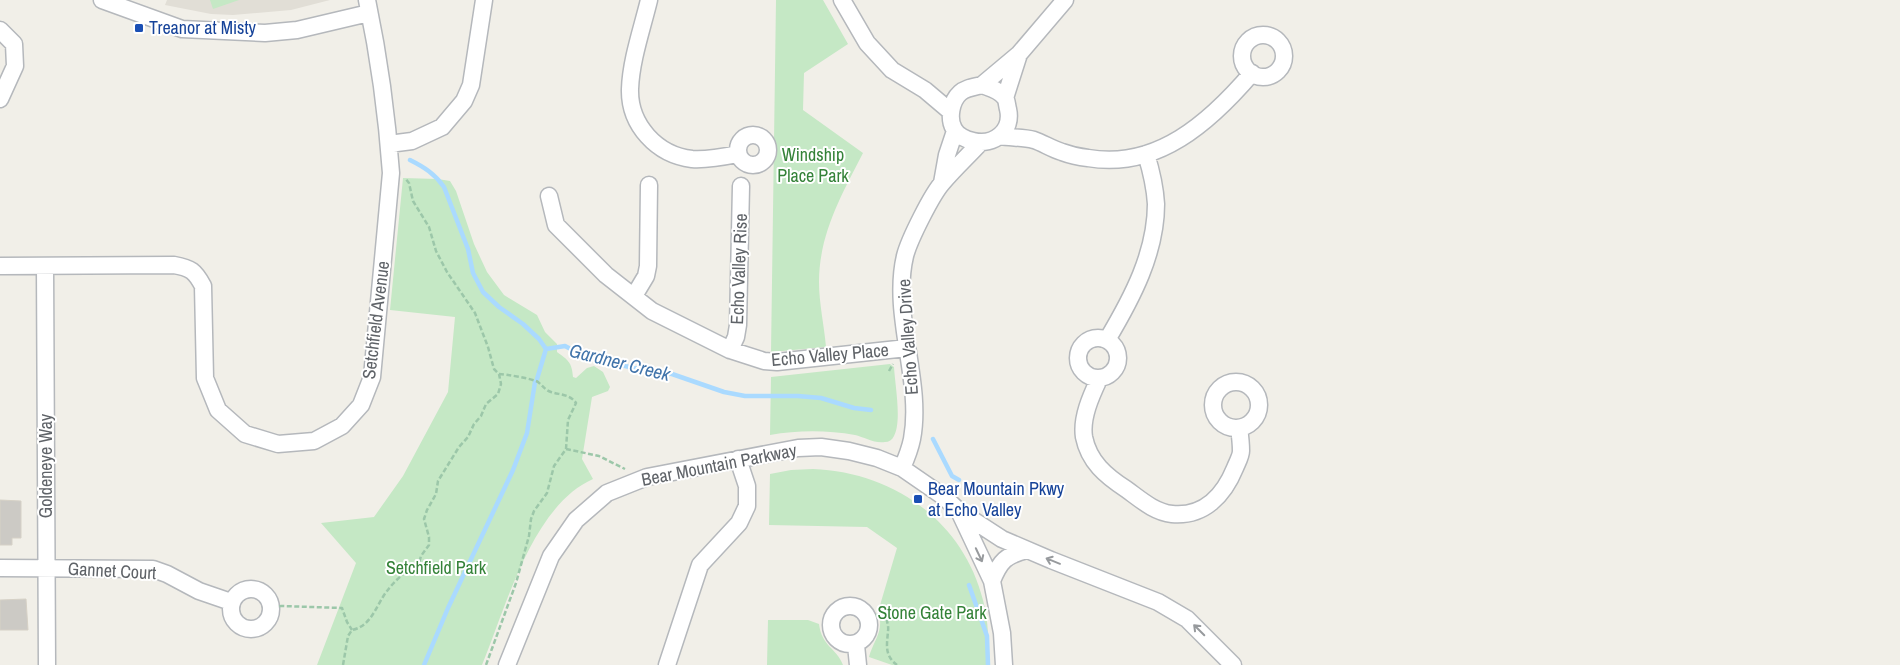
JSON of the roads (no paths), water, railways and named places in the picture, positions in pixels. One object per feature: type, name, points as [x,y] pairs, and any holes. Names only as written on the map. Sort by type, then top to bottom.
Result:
[{"type":"street","points":[[102,0],[182,29],[265,33],[297,30],[368,6]]},
{"type":"street","points":[[389,144],[412,140],[442,127],[464,100],[471,85],[484,0]]},
{"type":"street","points":[[649,0],[631,81],[631,106],[636,121],[646,135],[673,154],[692,159],[738,154]]},
{"type":"street","points":[[842,0],[867,43],[892,70],[925,90],[951,112]]},
{"type":"street","points":[[1019,54],[1005,98],[1009,116],[1007,126],[1000,136],[991,142],[980,143],[967,140],[955,131],[951,121],[954,102],[960,93],[982,85],[1019,54],[1065,0]]},
{"type":"street","name":"Setchfield Avenue","points":[[0,266],[174,264],[187,267],[197,274],[203,286],[205,378],[218,410],[245,434],[278,444],[314,441],[342,426],[361,405],[372,377],[391,173],[389,144],[368,6]]},
{"type":"street","points":[[0,30],[14,44],[15,66],[0,99]]},
{"type":"street","points":[[1000,136],[1033,140],[1064,153],[1089,159],[1115,160],[1146,154],[1168,146],[1190,134],[1235,93],[1252,73]]},
{"type":"street","points":[[982,85],[996,89],[1005,98]]},
{"type":"street","points":[[925,90],[960,93]]},
{"type":"street","points":[[1009,116],[1033,140]]},
{"type":"street","name":"Echo Valley Drive","points":[[942,183],[947,155],[955,131]]},
{"type":"street","name":"Echo Valley Drive","points":[[902,468],[911,444],[913,423],[913,401],[902,302],[905,257],[911,239],[942,183],[980,143]]},
{"type":"street","points":[[1107,340],[1143,269],[1151,248],[1156,202],[1146,154]]},
{"type":"street","points":[[634,296],[646,276],[648,266],[649,185]]},
{"type":"street","name":"Echo Valley Rise","points":[[730,350],[736,337],[738,325],[741,186]]},
{"type":"street","name":"Echo Valley Place","points":[[548,196],[556,225],[606,275],[652,311],[730,350],[764,361],[777,362],[908,348]]},
{"type":"street","name":"Goldeneye Way","points":[[46,266],[47,665]]},
{"type":"street","points":[[1091,339],[1107,340],[1113,345],[1119,359],[1117,367],[1112,373],[1098,379],[1084,373],[1079,366],[1077,358],[1079,350],[1084,343],[1091,339]]},
{"type":"street","points":[[1098,379],[1084,424],[1084,436],[1088,449],[1097,465],[1106,475],[1145,503],[1159,510],[1172,514],[1186,514],[1212,503],[1221,494],[1228,484],[1241,452],[1239,428]]},
{"type":"street","name":"Bear Mountain Parkway","points":[[507,665],[551,556],[576,520],[607,493],[647,477],[798,448],[821,447],[877,458],[902,468],[940,493],[958,511],[1002,539],[1158,602],[1187,619],[1233,665]]},
{"type":"street","points":[[667,665],[700,565],[739,523],[747,506],[747,486],[738,459]]},
{"type":"street","name":"Bear Mountain Parkway","points":[[958,511],[992,581],[1002,633],[1004,665]]},
{"type":"street","points":[[992,581],[1004,560],[1012,553],[1027,550]]},
{"type":"street","name":"Gannet Court","points":[[0,568],[153,569],[200,591],[231,602]]},
{"type":"street","points":[[258,589],[270,600],[271,616],[260,628],[252,630],[244,628],[232,618],[231,602],[242,590],[258,589]]},
{"type":"street","points":[[843,606],[859,607],[869,619],[870,627],[867,635],[856,645],[845,644],[838,640],[830,626],[836,611],[843,606]]},
{"type":"street","points":[[856,645],[858,665]]},
{"type":"waterway","name":"Gardner Creek","points":[[410,160],[429,171],[444,187],[468,249],[473,273],[483,292],[499,307],[523,324],[539,339],[546,349],[565,346],[582,355],[633,368],[672,374],[724,392],[745,396],[821,398],[854,408],[871,410]]},
{"type":"waterway","points":[[537,379],[546,349]]},
{"type":"waterway","points":[[424,665],[448,608],[513,470],[527,433],[535,382]]},
{"type":"waterway","name":"Gardner Creek","points":[[933,439],[952,476],[959,480]]},
{"type":"waterway","name":"Gardner Creek","points":[[969,585],[987,636],[988,665]]},
{"type":"place","name":"Treanor at Misty","points":[[139,28]]},
{"type":"place","name":"Bear Mountain Pkwy at Echo Valley","points":[[918,499]]},
{"type":"park label","name":"Windship Place Park","points":[[813,165]]},
{"type":"park label","name":"Setchfield Park","points":[[436,568]]},
{"type":"park label","name":"Stone Gate Park","points":[[932,613]]}]
